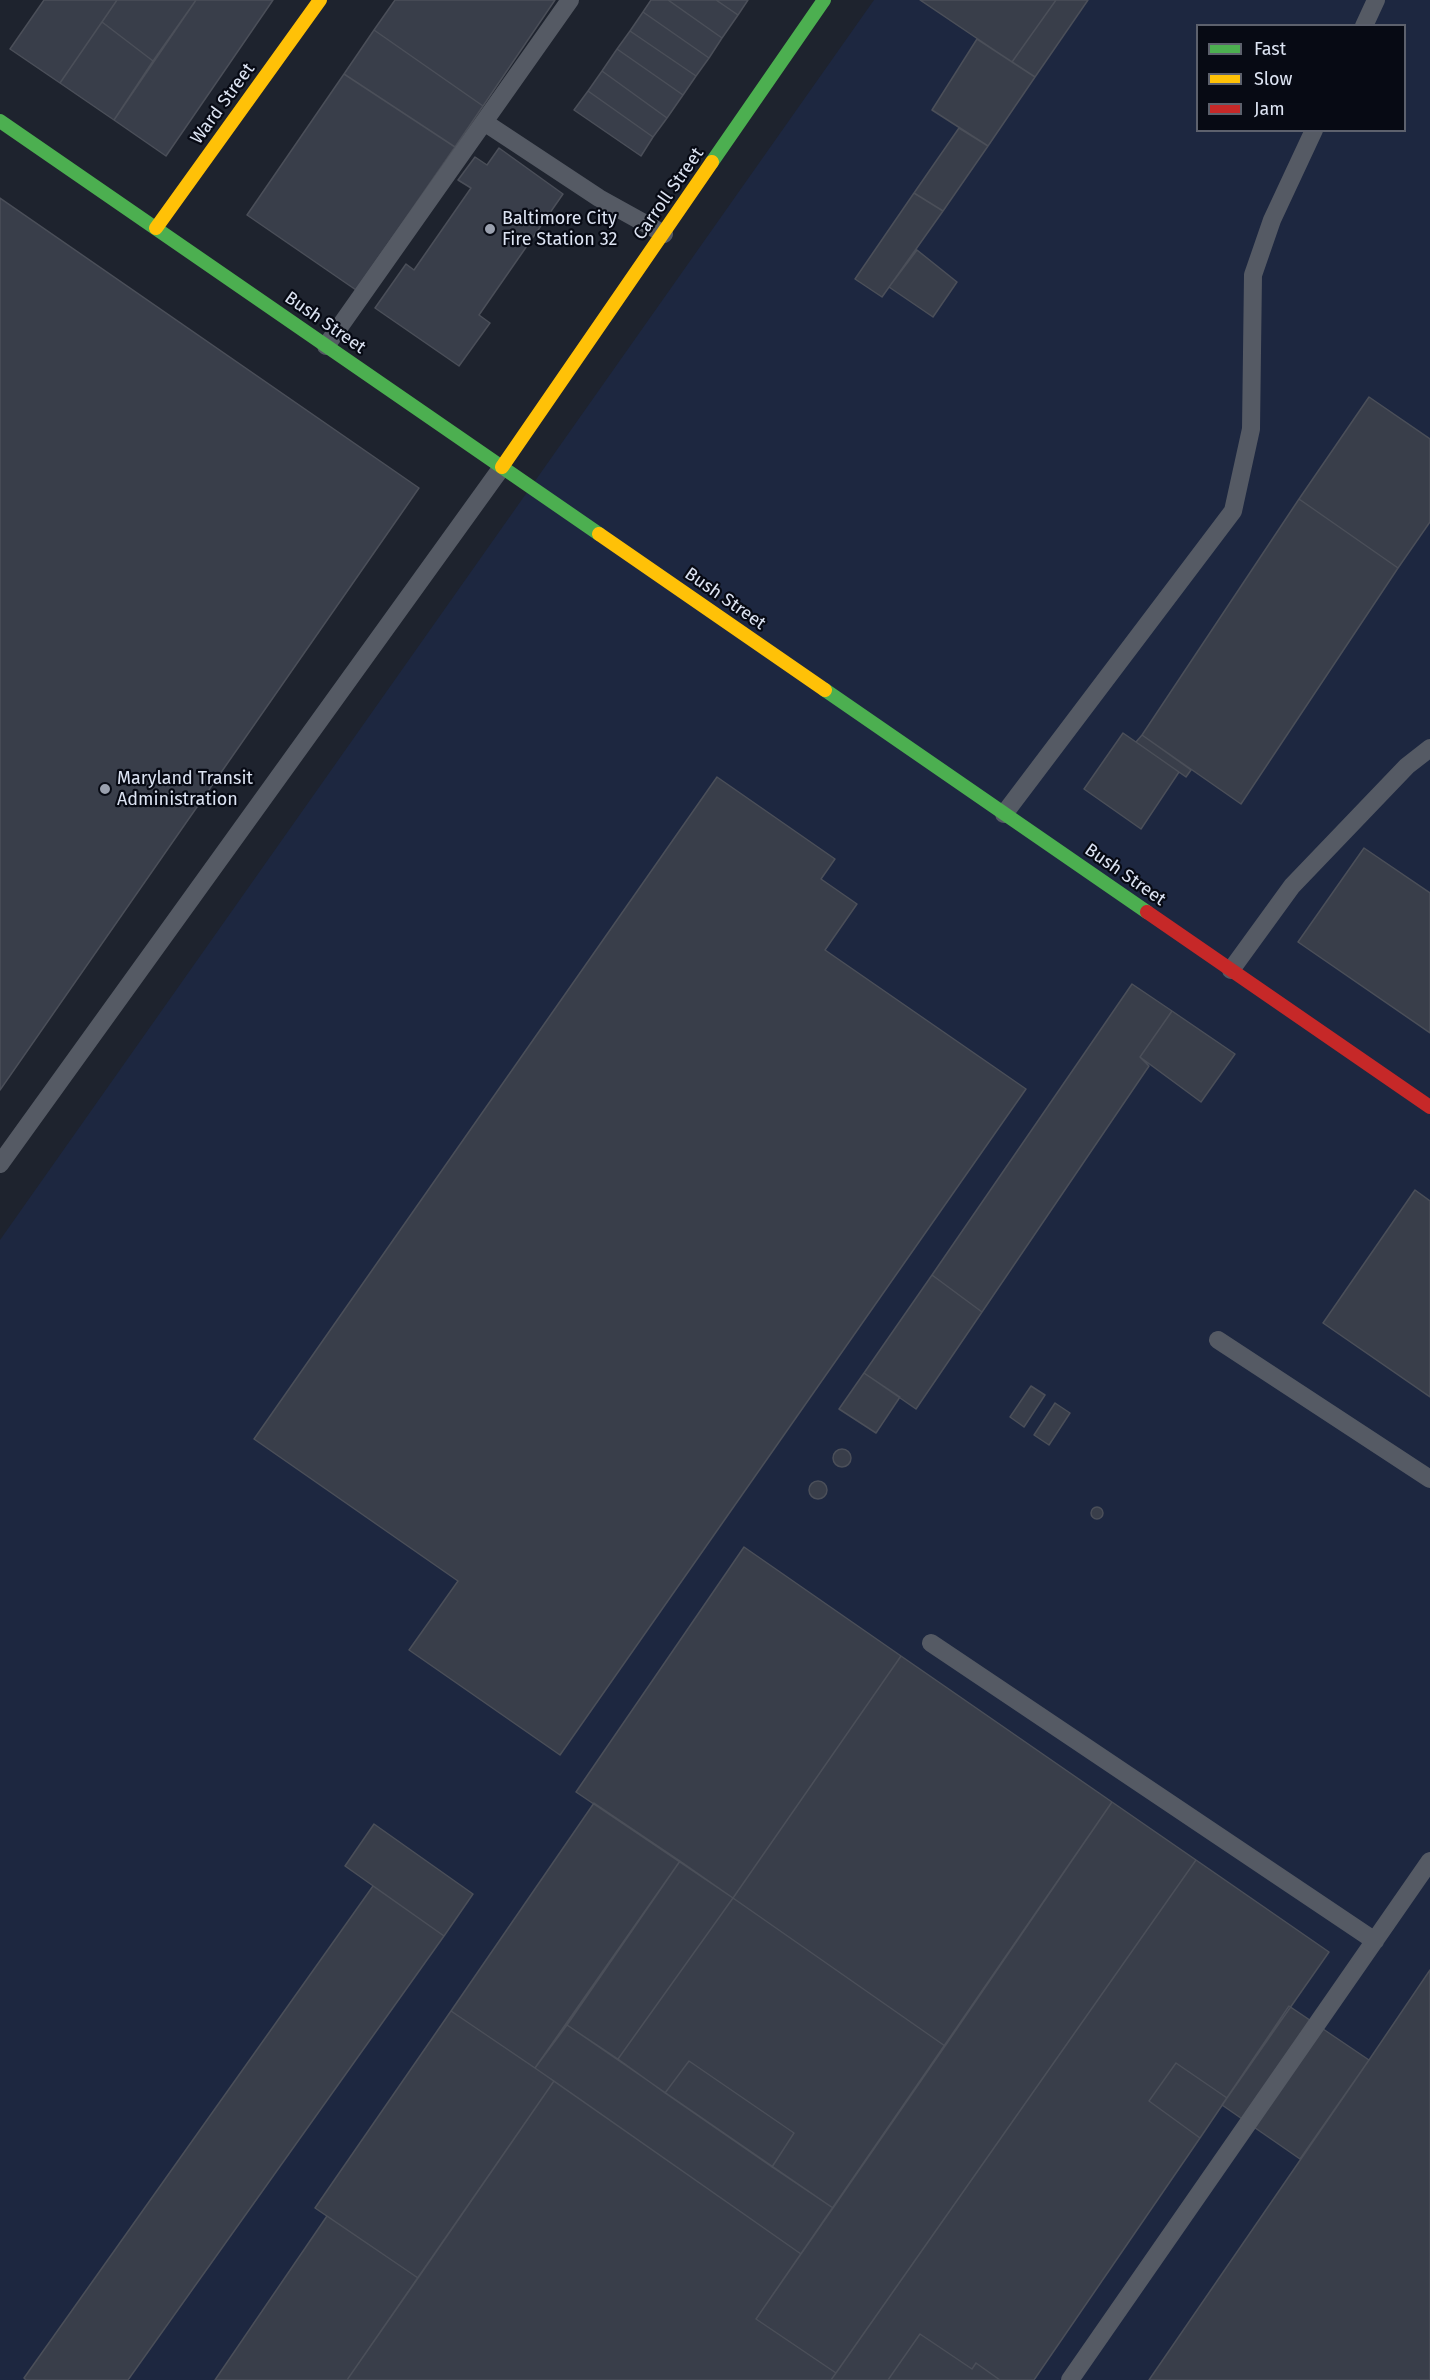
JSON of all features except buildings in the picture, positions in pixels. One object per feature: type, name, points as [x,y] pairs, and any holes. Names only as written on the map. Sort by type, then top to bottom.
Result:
[{"type":"street","name":"Ward Street","points":[[156,228],[320,0]]},
{"type":"street","name":"Carroll Street","points":[[502,467],[824,0]]},
{"type":"street","name":"Bush Street","points":[[0,121],[1430,1107]]},
{"type":"lane","points":[[326,346],[570,0]]},
{"type":"lane","points":[[1365,24],[1376,0]]},
{"type":"lane","points":[[484,122],[599,198],[664,234]]},
{"type":"lane","points":[[1004,814],[1233,511],[1251,429],[1253,275],[1272,220],[1313,132]]},
{"type":"lane","points":[[0,1164],[502,467]]},
{"type":"lane","points":[[1231,970],[1292,886],[1407,766],[1430,748]]},
{"type":"lane","points":[[1218,1340],[1430,1479]]},
{"type":"lane","points":[[931,1643],[1375,1941]]},
{"type":"lane","points":[[1071,2380],[1430,1861]]},
{"type":"shaded area","points":[[874,0],[1430,0],[1430,2380],[0,2380],[0,1240]]},
{"type":"traffic: fast","points":[[712,162],[824,0]]},
{"type":"traffic: fast","points":[[0,121],[599,534]]},
{"type":"traffic: fast","points":[[825,690],[1147,912]]},
{"type":"traffic: slow","points":[[156,228],[320,0]]},
{"type":"traffic: slow","points":[[502,467],[712,162]]},
{"type":"traffic: slow","points":[[599,534],[825,690]]},
{"type":"traffic: jam","points":[[1147,912],[1430,1107]]},
{"type":"place","name":"Baltimore City Fire Station 32","points":[[490,229]]},
{"type":"place","name":"Maryland Transit Administration","points":[[105,789]]}]
